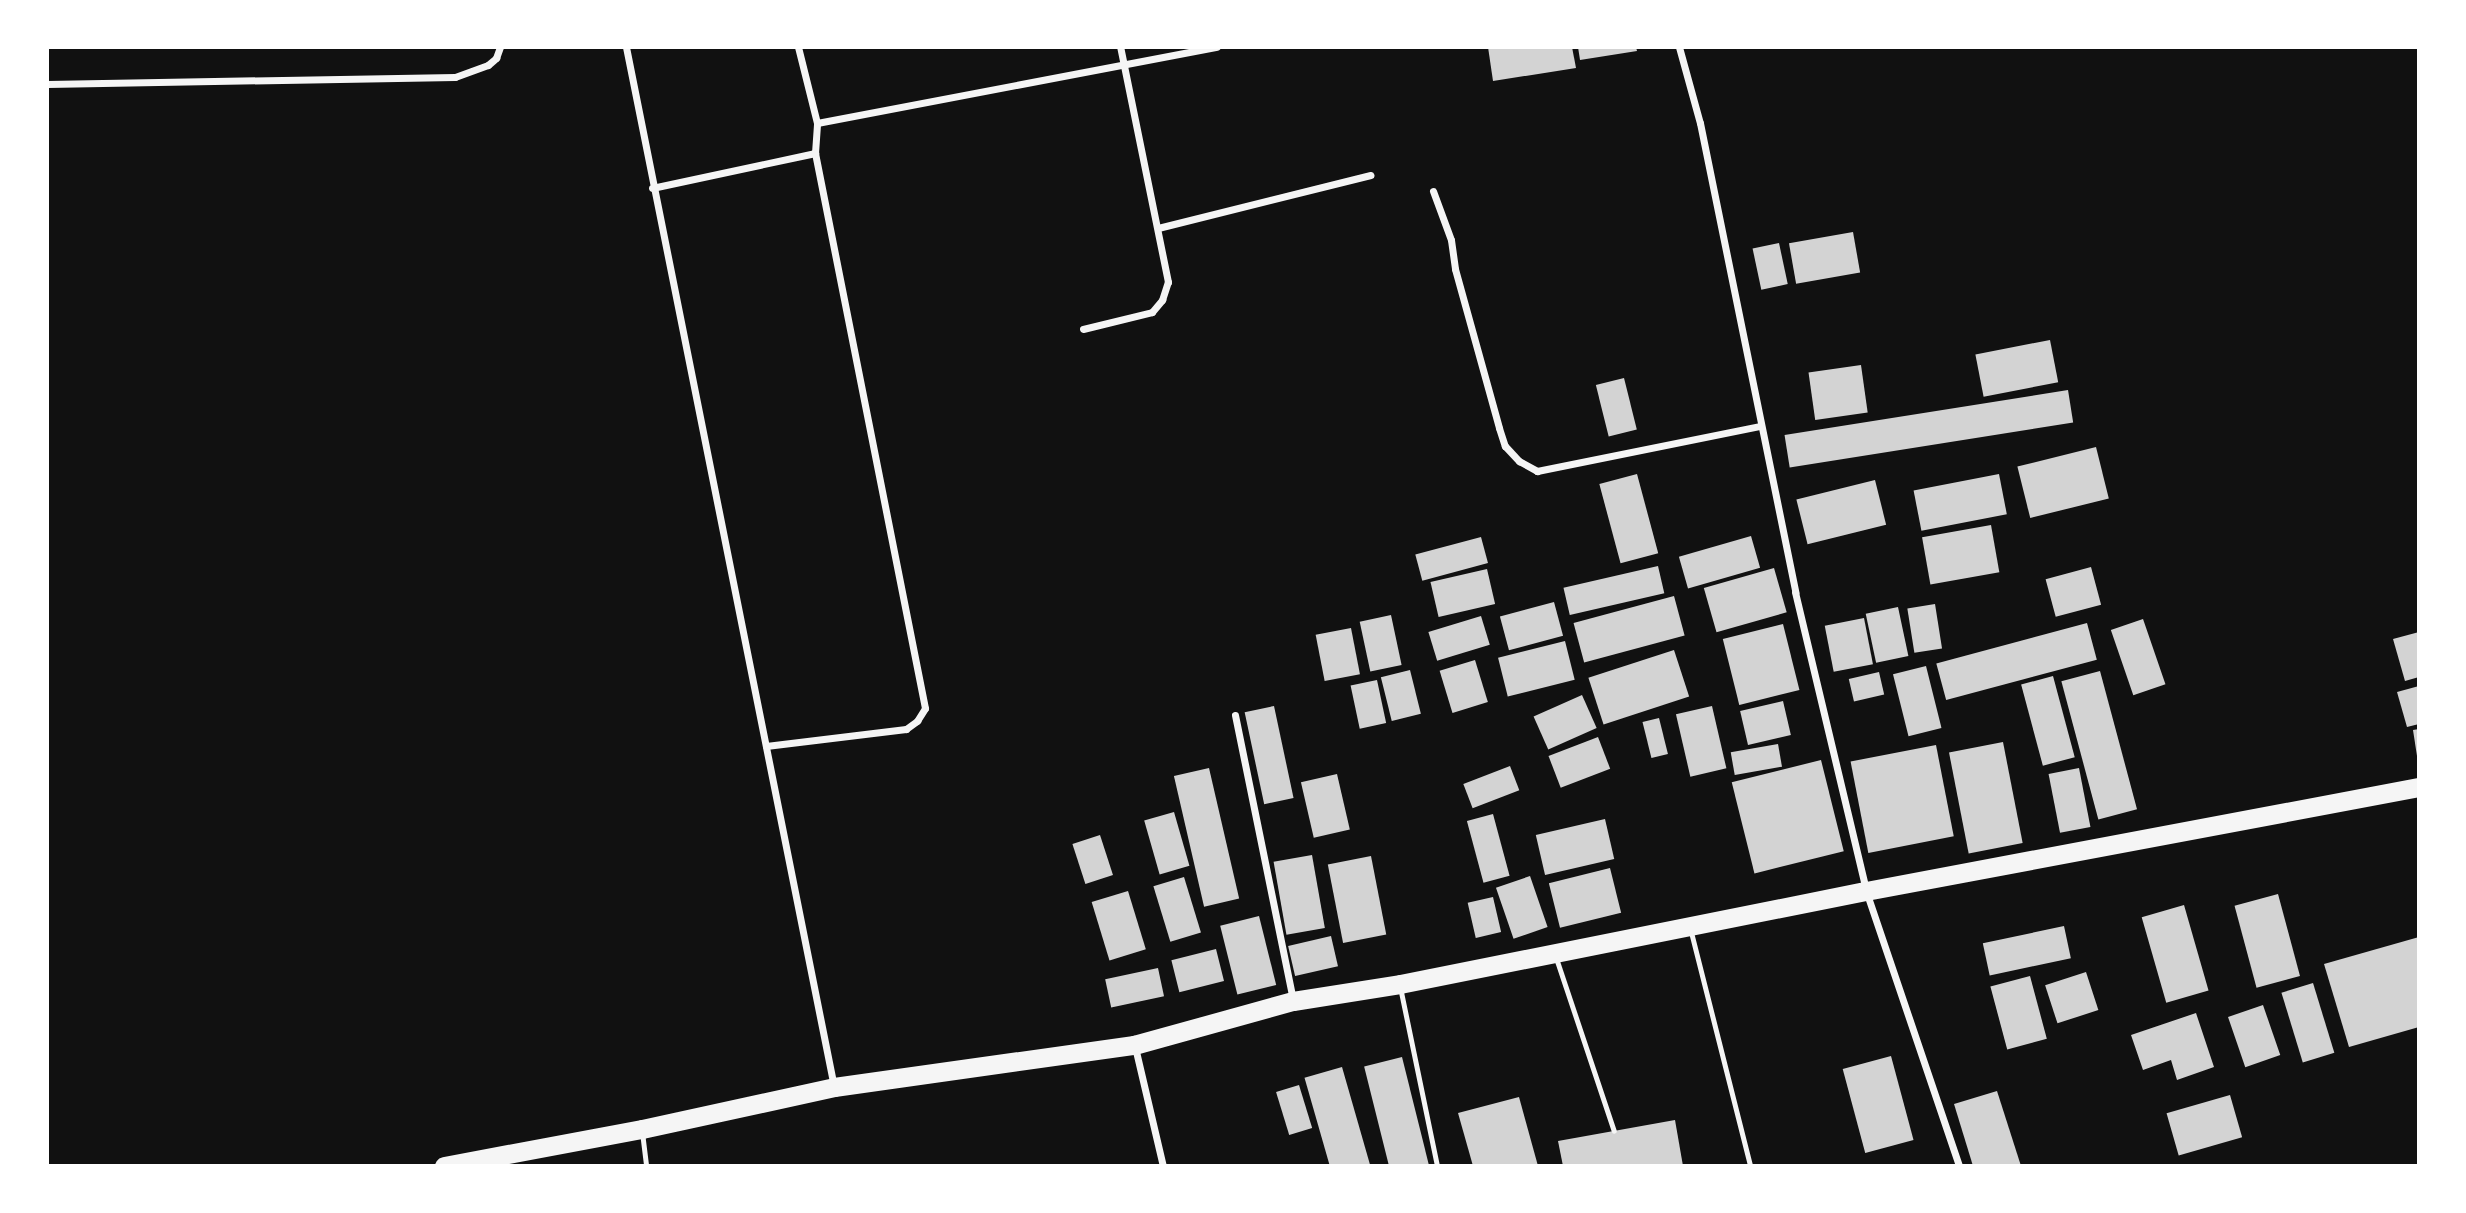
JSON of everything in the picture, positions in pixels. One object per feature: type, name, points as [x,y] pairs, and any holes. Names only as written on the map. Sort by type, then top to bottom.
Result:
[{"type":"highway","points":[[444,1166],[642,1129],[834,1087],[1134,1045],[1293,1001],[1400,984],[1689,925],[2419,787]]},
{"type":"street","points":[[47,84],[455,77],[488,65],[496,58],[500,47]]},
{"type":"street","points":[[626,47],[652,188],[834,1087]]},
{"type":"street","points":[[766,746],[906,729],[917,721],[925,708],[816,153],[817,123],[798,47]]},
{"type":"street","points":[[1083,330],[1152,312],[1162,300],[1168,282],[1120,47]]},
{"type":"street","points":[[817,123],[1217,47]]},
{"type":"street","points":[[1679,47],[1700,123],[1795,592],[1866,891],[1959,1166]]},
{"type":"street","points":[[652,188],[816,153]]},
{"type":"street","points":[[1158,228],[1371,175]]},
{"type":"street","points":[[1433,191],[1451,240],[1455,270],[1499,428],[1505,446],[1519,461],[1537,471],[1761,426]]},
{"type":"street","points":[[1235,715],[1293,1001]]},
{"type":"street","points":[[1134,1045],[1163,1166]]},
{"type":"lane","points":[[1689,925],[1750,1166]]},
{"type":"lane","points":[[1555,952],[1614,1131]]},
{"type":"lane","points":[[1400,984],[1437,1166]]},
{"type":"lane","points":[[642,1129],[646,1166]]},
{"type":"building","points":[[1488,47],[1572,47],[1576,68],[1493,81]]},
{"type":"building","points":[[1578,47],[1636,47],[1637,51],[1580,60]]},
{"type":"building","points":[[1853,232],[1860,272],[1796,284],[1789,243]]},
{"type":"building","points":[[1779,243],[1788,284],[1761,290],[1753,249]]},
{"type":"building","points":[[2050,340],[2058,382],[1984,397],[1975,355]]},
{"type":"building","points":[[1861,365],[1868,413],[1815,420],[1809,372]]},
{"type":"building","points":[[1624,378],[1637,429],[1609,436],[1596,385]]},
{"type":"building","points":[[2068,390],[2073,423],[1790,467],[1785,435]]},
{"type":"building","points":[[2096,447],[2109,498],[2030,518],[2017,467]]},
{"type":"building","points":[[1637,474],[1658,553],[1621,563],[1599,484]]},
{"type":"building","points":[[1999,474],[2007,514],[1921,531],[1914,491]]},
{"type":"building","points":[[1875,480],[1886,525],[1808,544],[1796,500]]},
{"type":"building","points":[[1991,525],[1999,572],[1930,584],[1922,537]]},
{"type":"building","points":[[1751,536],[1760,568],[1688,588],[1679,557]]},
{"type":"building","points":[[1481,537],[1488,563],[1422,581],[1415,555]]},
{"type":"building","points":[[1658,566],[1664,593],[1570,615],[1563,588]]},
{"type":"building","points":[[2091,567],[2101,605],[2056,617],[2046,579]]},
{"type":"building","points":[[1774,568],[1787,612],[1717,632],[1704,588]]},
{"type":"building","points":[[1487,569],[1495,604],[1439,617],[1430,582]]},
{"type":"building","points":[[1674,596],[1685,636],[1584,663],[1574,623]]},
{"type":"building","points":[[1554,602],[1563,636],[1509,650],[1500,616]]},
{"type":"building","points":[[1935,604],[1942,648],[1914,653],[1907,608]]},
{"type":"building","points":[[1898,607],[1908,656],[1876,663],[1866,614]]},
{"type":"building","points":[[1391,615],[1402,665],[1370,672],[1360,622]]},
{"type":"building","points":[[1481,616],[1490,645],[1437,661],[1428,632]]},
{"type":"building","points":[[1864,618],[1873,664],[1834,672],[1825,626]]},
{"type":"building","points":[[2143,619],[2165,684],[2133,695],[2111,630]]},
{"type":"building","points":[[2087,623],[2097,660],[1946,700],[1936,663]]},
{"type":"building","points":[[1783,624],[1799,690],[1739,705],[1723,639]]},
{"type":"building","points":[[1351,628],[1360,674],[1325,681],[1316,635]]},
{"type":"building","points":[[2419,632],[2419,677],[2405,681],[2393,639]]},
{"type":"building","points":[[1565,641],[1575,680],[1508,697],[1498,658]]},
{"type":"building","points":[[1674,650],[1689,697],[1604,724],[1588,678]]},
{"type":"building","points":[[1475,660],[1488,702],[1452,713],[1440,671]]},
{"type":"building","points":[[1926,666],[1941,728],[1908,736],[1893,674]]},
{"type":"building","points":[[1410,670],[1421,714],[1392,721],[1381,677]]},
{"type":"building","points":[[2100,671],[2137,809],[2098,819],[2061,681]]},
{"type":"building","points":[[1879,672],[1884,694],[1854,701],[1849,679]]},
{"type":"building","points":[[2053,676],[2075,757],[2043,766],[2021,685]]},
{"type":"building","points":[[1377,680],[1386,723],[1360,729],[1351,686]]},
{"type":"building","points":[[2419,686],[2419,724],[2407,727],[2397,692]]},
{"type":"building","points":[[1582,695],[1597,728],[1548,749],[1534,717]]},
{"type":"building","points":[[1783,701],[1791,735],[1748,745],[1740,711]]},
{"type":"building","points":[[1274,706],[1294,798],[1264,804],[1245,712]]},
{"type":"building","points":[[1712,706],[1726,768],[1690,777],[1676,714]]},
{"type":"building","points":[[1659,718],[1668,754],[1651,758],[1643,722]]},
{"type":"building","points":[[2419,729],[2419,756],[2417,756],[2413,730]]},
{"type":"building","points":[[1598,737],[1610,769],[1561,788],[1549,756]]},
{"type":"building","points":[[2003,742],[2023,843],[1969,854],[1949,752]]},
{"type":"building","points":[[1778,744],[1782,767],[1735,775],[1731,752]]},
{"type":"building","points":[[1936,745],[1954,836],[1868,853],[1851,762]]},
{"type":"building","points":[[1821,760],[1844,851],[1754,873],[1732,782]]},
{"type":"building","points":[[1510,766],[1519,790],[1473,808],[1463,784]]},
{"type":"building","points":[[1209,768],[1239,899],[1204,907],[1174,776]]},
{"type":"building","points":[[2079,768],[2090,827],[2060,833],[2049,774]]},
{"type":"building","points":[[1337,774],[1350,830],[1314,838],[1301,782]]},
{"type":"building","points":[[1174,812],[1189,866],[1160,874],[1144,821]]},
{"type":"building","points":[[1493,814],[1510,876],[1483,883],[1467,821]]},
{"type":"building","points":[[1605,819],[1614,859],[1545,875],[1536,835]]},
{"type":"building","points":[[1100,835],[1113,875],[1085,884],[1072,844]]},
{"type":"building","points":[[1312,855],[1325,928],[1286,935],[1274,862]]},
{"type":"building","points":[[1371,856],[1386,935],[1343,943],[1328,864]]},
{"type":"building","points":[[1610,868],[1621,913],[1560,928],[1549,883]]},
{"type":"building","points":[[1530,876],[1548,927],[1514,939],[1496,888]]},
{"type":"building","points":[[1184,877],[1201,932],[1170,942],[1153,886]]},
{"type":"building","points":[[1128,891],[1146,949],[1109,960],[1092,902]]},
{"type":"building","points":[[2278,894],[2300,976],[2257,988],[2235,906]]},
{"type":"building","points":[[1493,897],[1501,932],[1476,938],[1468,903]]},
{"type":"building","points":[[2184,905],[2209,991],[2166,1003],[2142,917]]},
{"type":"building","points":[[1259,916],[1276,985],[1237,995],[1220,926]]},
{"type":"building","points":[[2064,926],[2071,958],[1990,976],[1983,943]]},
{"type":"building","points":[[1331,936],[1338,966],[1295,976],[1288,946]]},
{"type":"building","points":[[2419,937],[2419,1027],[2349,1047],[2324,964]]},
{"type":"building","points":[[1216,949],[1224,981],[1179,992],[1171,960]]},
{"type":"building","points":[[1158,968],[1164,996],[1111,1008],[1105,979]]},
{"type":"building","points":[[2086,972],[2098,1010],[2057,1023],[2045,985]]},
{"type":"building","points":[[2030,976],[2047,1039],[2007,1049],[1990,987]]},
{"type":"building","points":[[2313,983],[2334,1053],[2303,1062],[2281,993]]},
{"type":"building","points":[[2263,1005],[2280,1055],[2245,1067],[2228,1017]]},
{"type":"building","points":[[2196,1013],[2214,1067],[2177,1080],[2171,1060],[2143,1070],[2131,1035]]},
{"type":"building","points":[[1891,1056],[1914,1140],[1865,1153],[1843,1069]]},
{"type":"building","points":[[1402,1057],[1429,1166],[1389,1166],[1364,1066]]},
{"type":"building","points":[[1342,1067],[1370,1166],[1330,1166],[1305,1078]]},
{"type":"building","points":[[1299,1085],[1312,1128],[1289,1135],[1276,1092]]},
{"type":"building","points":[[1997,1091],[2021,1166],[1973,1166],[1954,1104]]},
{"type":"building","points":[[2230,1095],[2242,1137],[2179,1155],[2167,1113]]},
{"type":"building","points":[[1519,1097],[1538,1166],[1473,1166],[1458,1113]]},
{"type":"building","points":[[1675,1120],[1683,1166],[1563,1166],[1558,1141]]}]
